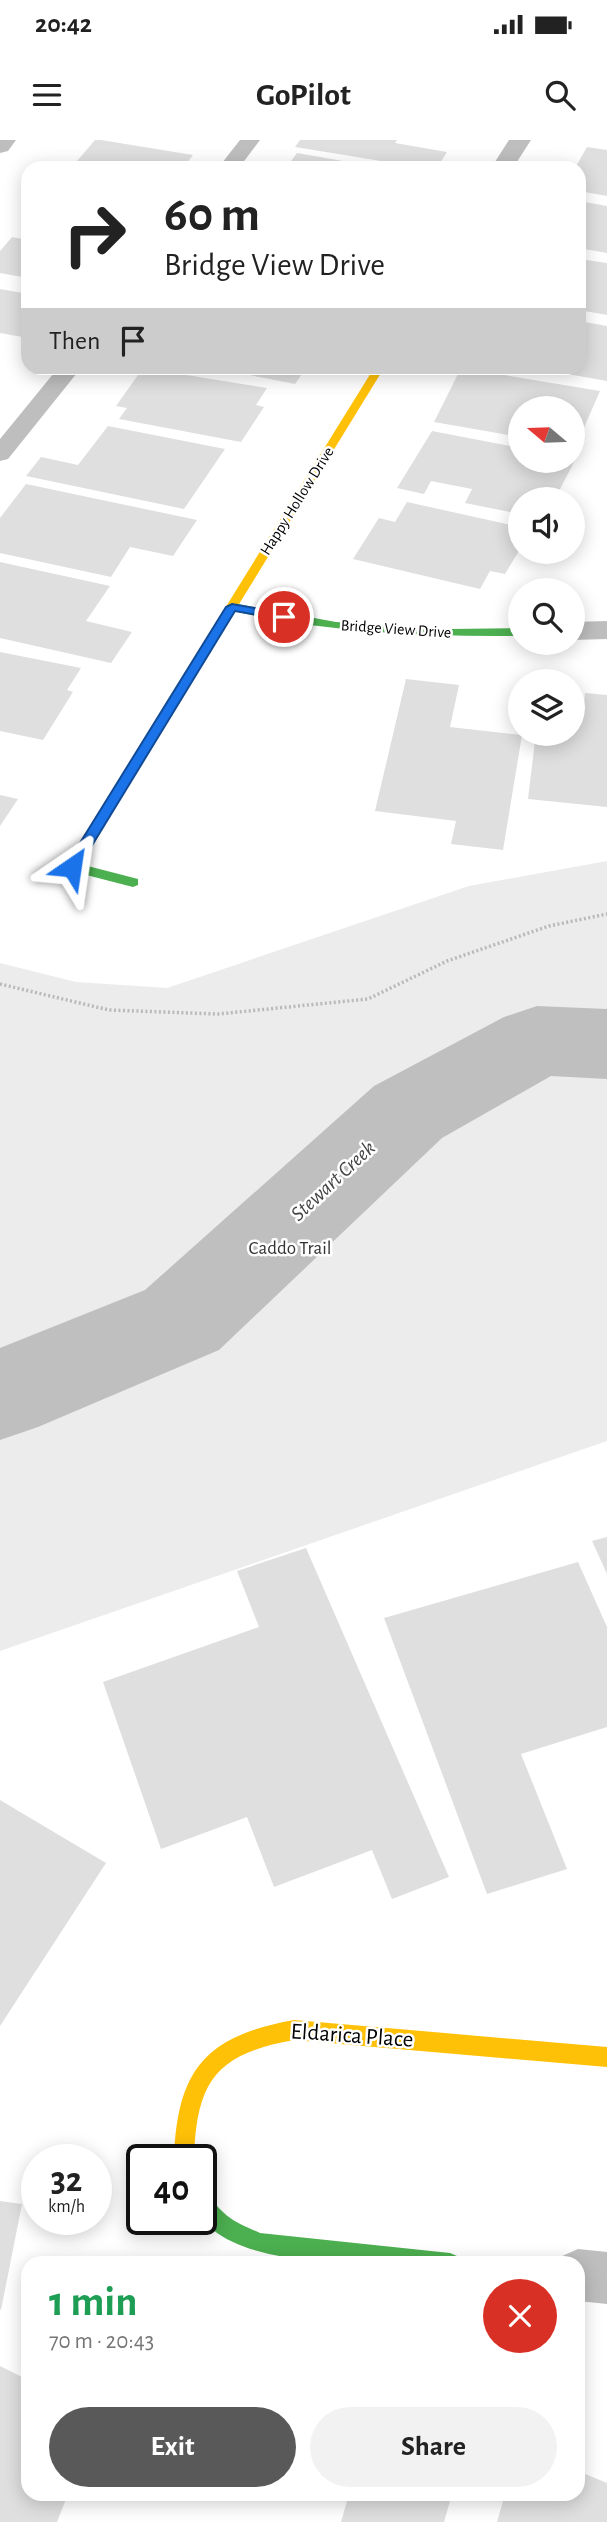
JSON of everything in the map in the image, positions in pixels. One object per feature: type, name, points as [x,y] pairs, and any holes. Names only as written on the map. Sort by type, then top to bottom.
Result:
[{"type":"street","points":[[0,146],[5,140]]},
{"type":"street","points":[[506,161],[520,140]]},
{"type":"street","name":"Happy Hollow Drive","points":[[133,882],[72,867],[375,375]]},
{"type":"street","name":"Bridge View Drive","points":[[232,607],[337,626],[450,633],[508,632]]},
{"type":"street","points":[[585,631],[607,631]]},
{"type":"street","name":"Eldarica Place","points":[[184,2144],[183,2126],[199,2078],[226,2048],[256,2034],[294,2030],[607,2057]]},
{"type":"street","points":[[217,2221],[228,2229],[259,2242],[386,2256]]},
{"type":"street","points":[[585,2276],[607,2278]]},
{"type":"lane","points":[[234,161],[250,140]]},
{"type":"lane","points":[[0,454],[64,375]]},
{"type":"path","points":[[0,984],[109,1010],[218,1014],[368,999],[447,961],[549,926],[607,915]]},
{"type":"green space","name":"Caddo Trail","points":[[607,861],[607,1441],[0,1651],[0,963],[76,982],[167,988],[469,886]]},
{"type":"building","points":[[95,140],[193,155],[188,161],[77,161]]},
{"type":"building","points":[[300,140],[397,140],[395,143],[447,152],[441,161],[381,161],[295,147]]},
{"type":"building","points":[[587,147],[607,150],[607,196],[586,192],[586,161],[579,161]]},
{"type":"building","points":[[297,153],[343,161],[291,161]]},
{"type":"building","points":[[586,202],[607,206],[607,253],[586,249]]},
{"type":"building","points":[[12,237],[21,239],[21,277],[0,273],[0,251]]},
{"type":"building","points":[[586,260],[607,263],[607,315],[586,311]]},
{"type":"building","points":[[0,289],[21,293],[21,337],[0,333]]},
{"type":"building","points":[[586,322],[607,326],[607,381],[573,375],[586,375]]},
{"type":"building","points":[[138,375],[186,375],[267,388],[256,405],[264,407],[241,442],[119,419],[127,408],[116,406]]},
{"type":"building","points":[[249,375],[301,375],[295,384]]},
{"type":"building","points":[[458,375],[503,375],[600,391],[585,425],[585,396],[508,396],[508,435],[434,422]]},
{"type":"building","points":[[108,426],[225,449],[184,509],[26,476],[41,457],[78,465]]},
{"type":"building","points":[[432,431],[508,446],[508,473],[568,473],[561,487],[508,487],[508,512],[465,503],[472,489],[431,481],[424,494],[397,488]]},
{"type":"building","points":[[26,484],[197,520],[173,556],[130,547],[111,577],[0,553],[0,518]]},
{"type":"building","points":[[407,502],[508,524],[508,564],[511,564],[505,574],[490,571],[480,589],[353,559],[379,518],[395,522]]},
{"type":"building","points":[[0,562],[110,586],[86,621],[132,632],[111,663],[0,638]]},
{"type":"building","points":[[0,652],[81,668],[67,690],[73,692],[43,740],[0,731]]},
{"type":"building","points":[[406,679],[459,685],[450,727],[508,733],[508,746],[520,746],[503,850],[451,844],[456,821],[375,811]]},
{"type":"building","points":[[585,693],[607,695],[607,807],[528,799],[534,746],[585,746]]},
{"type":"building","points":[[0,795],[18,799],[0,826]]},
{"type":"building","points":[[607,1537],[607,1574],[592,1541]]},
{"type":"building","points":[[306,1548],[449,1877],[392,1899],[372,1850],[274,1887],[247,1817],[161,1849],[103,1682],[259,1627],[237,1571]]},
{"type":"building","points":[[578,1562],[607,1627],[607,1727],[521,1754],[567,1869],[487,1894],[384,1618]]},
{"type":"building","points":[[0,1800],[106,1863],[0,2026]]},
{"type":"building","points":[[0,2201],[21,2204],[21,2209],[0,2309]]},
{"type":"building","points":[[0,2366],[21,2376],[21,2501],[65,2501],[57,2522],[0,2522]]},
{"type":"building","points":[[585,2474],[607,2483],[607,2522],[497,2522],[503,2501],[585,2501]]},
{"type":"building","points":[[347,2501],[450,2501],[444,2522],[341,2522]]},
{"type":"waterway","name":"Stewart Creek","points":[[0,1395],[182,1320],[408,1112],[537,1041],[607,1044]]},
{"type":"traffic: fast","points":[[232,607],[336,626],[450,633],[508,632]]},
{"type":"traffic: fast","points":[[133,882],[72,867],[187,679]]},
{"type":"traffic: fast","points":[[217,2221],[228,2229],[259,2243],[383,2256]]},
{"type":"traffic: slow","points":[[187,679],[375,375]]},
{"type":"traffic: slow","points":[[185,2144],[189,2107],[208,2068],[223,2054],[242,2043],[266,2035],[294,2030],[607,2057]]},
{"type":"route","points":[[72,867],[232,607],[284,617]]}]
